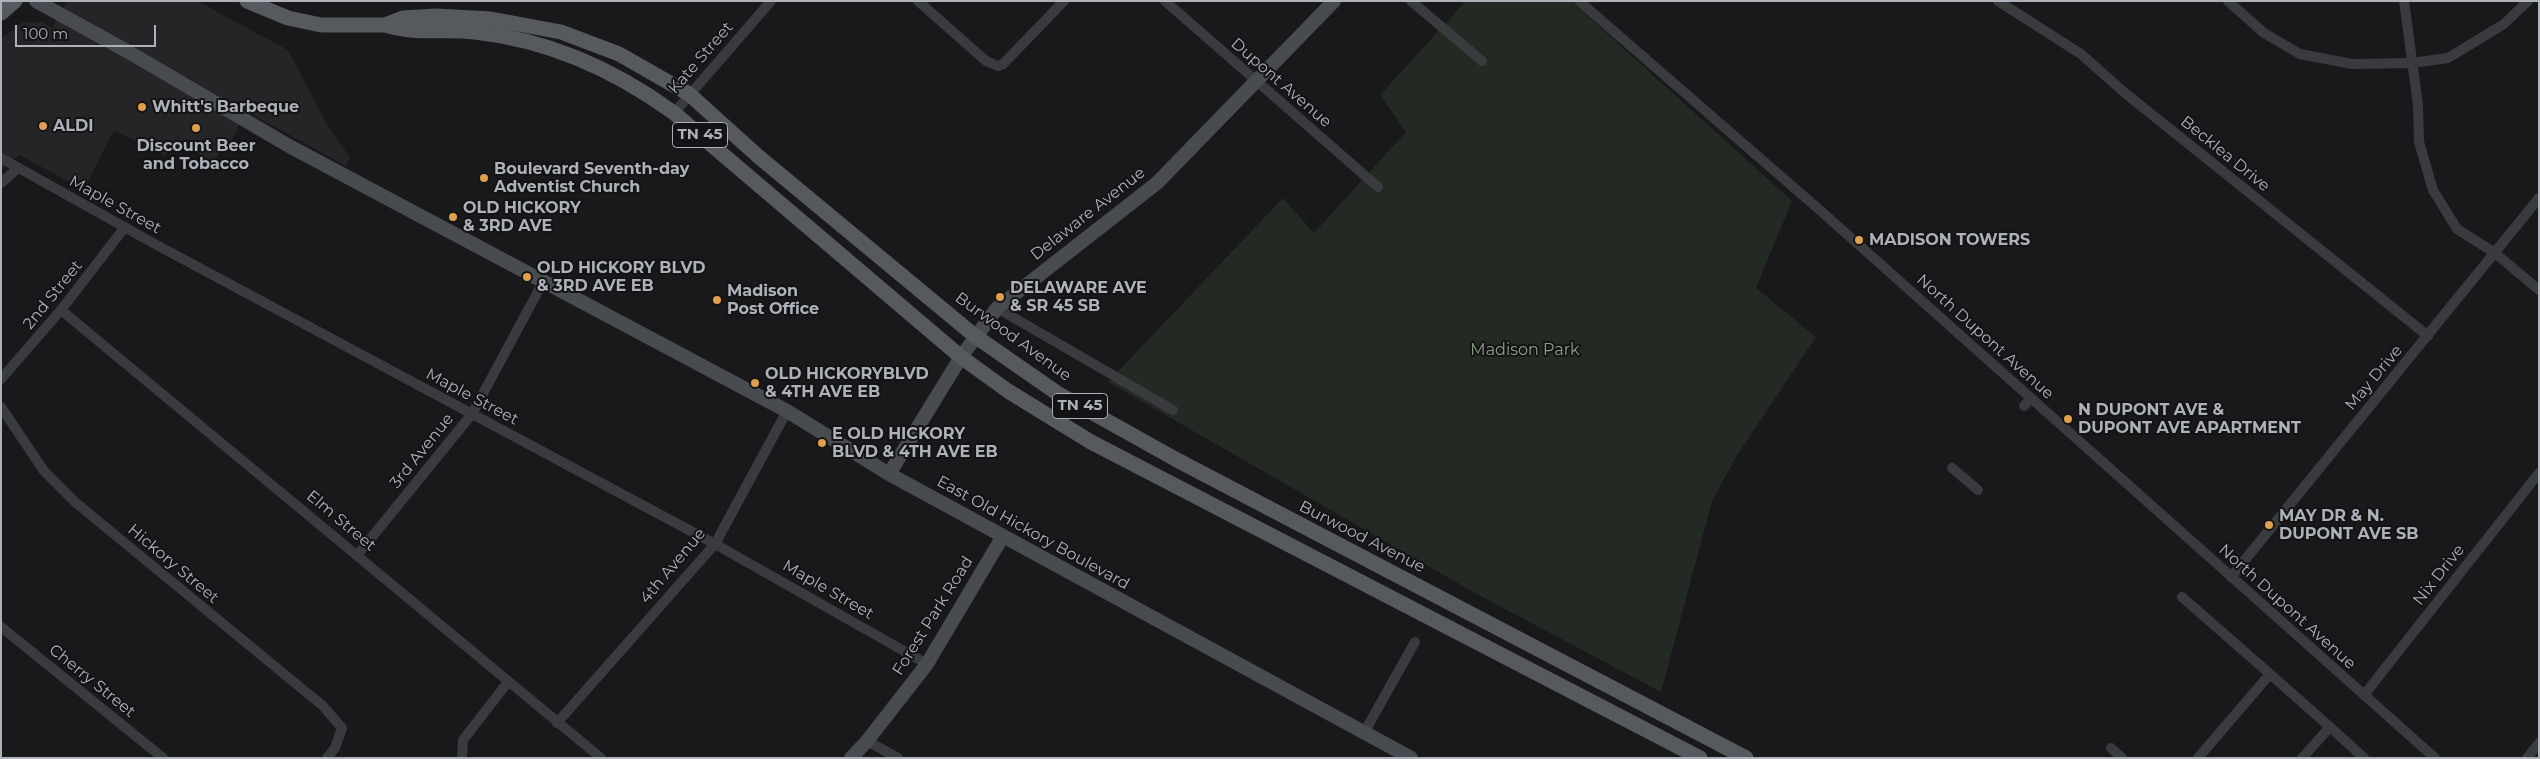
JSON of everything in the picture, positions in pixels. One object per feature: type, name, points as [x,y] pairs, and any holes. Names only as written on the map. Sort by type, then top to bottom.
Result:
[{"type":"main road","points":[[1,13],[14,1]]},
{"type":"main road","name":"Burwood Avenue","points":[[247,1],[288,18],[321,25],[385,25],[404,31],[476,32],[519,40],[563,52],[622,78],[674,113],[961,356],[1008,390],[1091,442],[1700,758]]},
{"type":"main road","name":"Burwood Avenue","points":[[385,25],[403,18],[436,16],[491,19],[529,24],[561,32],[619,54],[690,94],[759,158],[975,336],[1057,393],[1177,460],[1746,758]]},
{"type":"street","name":"East Old Hickory Boulevard","points":[[36,1],[127,51],[289,146],[787,411],[889,474],[1411,758]]},
{"type":"street","name":"Kate Street","points":[[674,113],[771,1]]},
{"type":"street","points":[[918,1],[986,61],[998,66],[1003,64],[1064,1]]},
{"type":"street","name":"Dupont Avenue","points":[[1165,1],[1378,187]]},
{"type":"street","name":"Delaware Avenue","points":[[889,474],[961,356],[997,308],[1157,183],[1334,1]]},
{"type":"street","points":[[1412,1],[1482,62]]},
{"type":"street","name":"North Dupont Avenue","points":[[1580,1],[1822,212],[2027,402],[2231,577],[2435,758]]},
{"type":"street","name":"Becklea Drive","points":[[1998,1],[2081,54],[2125,93],[2428,336]]},
{"type":"street","points":[[2228,1],[2264,33],[2300,54],[2352,64],[2412,63],[2448,58],[2504,24],[2528,1]]},
{"type":"street","points":[[2404,1],[2418,106],[2419,142],[2434,190],[2457,229],[2495,253],[2539,290]]},
{"type":"street","name":"Maple Street","points":[[1,158],[125,227],[714,544],[927,664]]},
{"type":"street","points":[[1,183],[18,168]]},
{"type":"street","name":"May Drive","points":[[2231,577],[2539,198]]},
{"type":"street","name":"2nd Street","points":[[1,379],[61,310],[125,227]]},
{"type":"street","name":"3rd Avenue","points":[[358,554],[472,414],[543,282]]},
{"type":"street","name":"Burwood Avenue","points":[[997,308],[1173,410]]},
{"type":"street","name":"Elm Street","points":[[61,310],[358,554],[508,682],[601,758]]},
{"type":"street","name":"Hickory Street","points":[[1,407],[44,471],[75,502],[323,706],[342,728],[335,748],[327,758]]},
{"type":"street","name":"4th Avenue","points":[[557,723],[714,544],[787,411]]},
{"type":"street","points":[[1952,468],[1978,490]]},
{"type":"street","name":"Nix Drive","points":[[2364,695],[2539,473]]},
{"type":"street","name":"Forest Park Road","points":[[851,758],[867,741],[927,664],[1003,536]]},
{"type":"street","points":[[2182,597],[2364,758]]},
{"type":"street","name":"Cherry Street","points":[[1,627],[164,758]]},
{"type":"street","points":[[1364,731],[1415,642]]},
{"type":"street","points":[[2198,758],[2270,674]]},
{"type":"street","points":[[462,758],[463,740],[508,682]]},
{"type":"street","points":[[2302,758],[2330,727]]},
{"type":"street","points":[[867,741],[898,758]]},
{"type":"street","points":[[2527,758],[2539,743]]},
{"type":"street","points":[[2111,748],[2122,758]]},
{"type":"shaded area","points":[[67,1],[197,1],[288,50],[329,128],[350,157],[346,166],[246,111],[225,154],[220,151],[214,163],[175,140],[165,156],[114,130],[84,190],[19,155],[1,171],[1,39],[23,22],[42,22],[52,28]]},
{"type":"green space","name":"Madison Park","points":[[1466,1],[1571,1],[1792,201],[1756,288],[1816,337],[1736,457],[1712,501],[1661,692],[1475,593],[1108,382],[1283,198],[1314,233],[1406,132],[1380,95]]},
{"type":"place","name":"Whitt's Barbeque","points":[[142,107]]},
{"type":"place","name":"ALDI","points":[[43,126]]},
{"type":"place","name":"Discount Beer and Tobacco","points":[[196,128]]},
{"type":"place","name":"Boulevard Seventh-day Adventist Church","points":[[484,178]]},
{"type":"place","name":"OLD HICKORY & 3RD AVE","points":[[453,217]]},
{"type":"place","name":"MADISON TOWERS","points":[[1859,240]]},
{"type":"place","name":"OLD HICKORY BLVD & 3RD AVE EB","points":[[527,277]]},
{"type":"place","name":"DELAWARE AVE & SR 45 SB","points":[[1000,297]]},
{"type":"place","name":"Madison Post Office","points":[[717,300]]},
{"type":"place","name":"OLD HICKORYBLVD & 4TH AVE EB","points":[[755,383]]},
{"type":"place","name":"N DUPONT AVE & DUPONT AVE APARTMENT","points":[[2068,419]]},
{"type":"place","name":"E OLD HICKORY BLVD & 4TH AVE EB","points":[[822,443]]},
{"type":"place","name":"MAY DR & N. DUPONT AVE SB","points":[[2269,525]]}]
